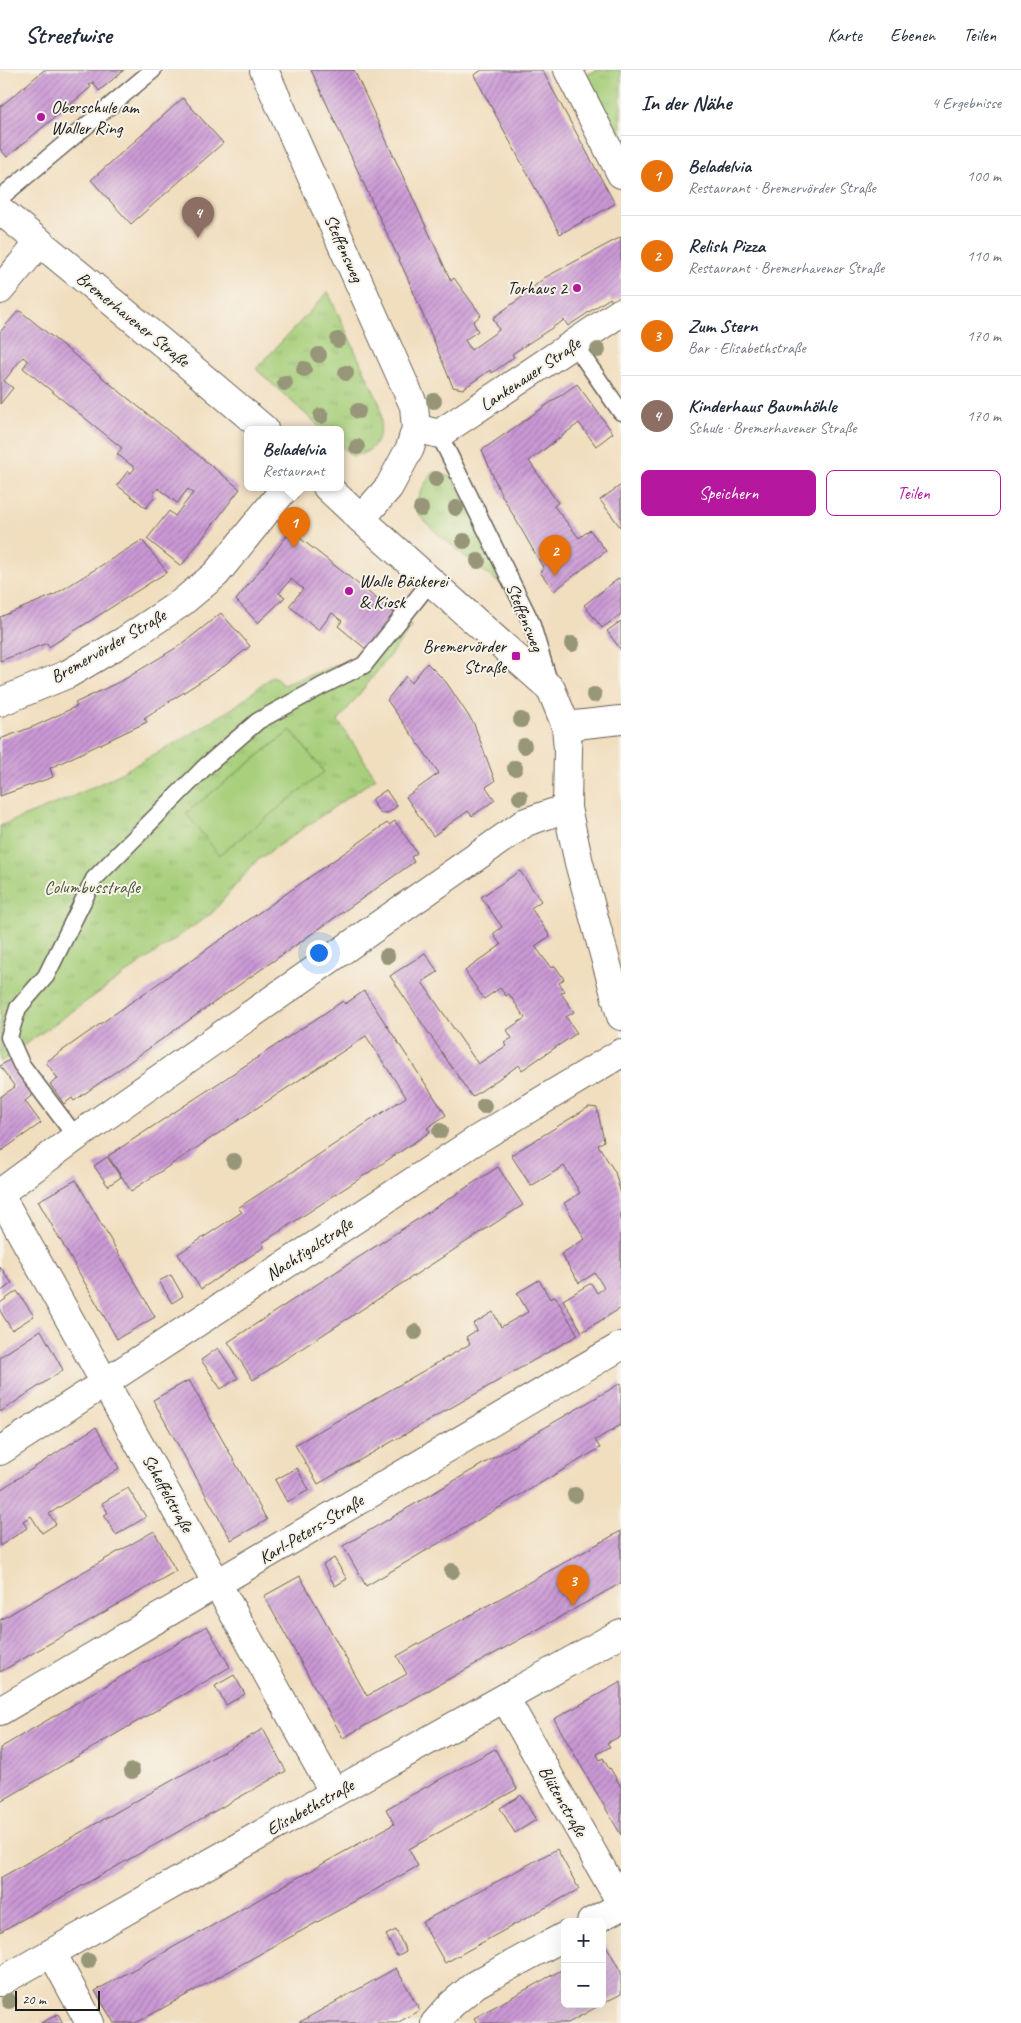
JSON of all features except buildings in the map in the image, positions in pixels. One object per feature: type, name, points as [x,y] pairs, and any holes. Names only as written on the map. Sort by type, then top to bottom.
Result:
[{"type":"street","name":"Steffensweg","points":[[264,70],[412,397],[414,406],[427,431],[410,448],[389,486],[360,518]]},
{"type":"street","points":[[568,70],[621,174]]},
{"type":"street","name":"Bremerhavener Straße","points":[[0,210],[260,426]]},
{"type":"street","points":[[0,290],[40,242]]},
{"type":"street","name":"Lankenauer Straße","points":[[427,431],[574,344],[621,312]]},
{"type":"street","name":"Bremervörder Straße","points":[[0,702],[68,674],[124,641],[181,603],[216,574],[283,491]]},
{"type":"street","points":[[332,491],[552,689],[566,726],[568,749],[567,808],[579,863],[617,985],[621,1016]]},
{"type":"street","points":[[566,726],[621,720]]},
{"type":"street","points":[[0,1194],[76,1137],[526,822],[567,808]]},
{"type":"street","name":"Nachtigalstraße","points":[[0,1451],[478,1139],[621,1053]]},
{"type":"street","name":"Scheffelstraße","points":[[0,1194],[334,1792]]},
{"type":"street","name":"Karl-Peters-Straße","points":[[0,1711],[621,1346]]},
{"type":"street","name":"Elisabethstraße","points":[[0,1982],[334,1792],[621,1633]]},
{"type":"street","name":"Blütenstraße","points":[[505,1698],[621,1904]]},
{"type":"street","points":[[598,1918],[621,1904]]},
{"type":"street","points":[[435,2023],[452,2004],[476,1984],[561,1938]]},
{"type":"street","points":[[52,1954],[90,2023]]},
{"type":"lane","points":[[0,198],[153,70]]},
{"type":"lane","points":[[574,344],[621,412]]},
{"type":"lane","name":"Steffensweg","points":[[427,431],[531,622],[552,689]]},
{"type":"lane","points":[[76,1137],[21,1064],[9,1037],[18,1008],[46,976],[94,878],[206,766],[258,721],[364,665],[431,581]]},
{"type":"green space","points":[[597,70],[621,70],[621,182],[570,83]]},
{"type":"green space","points":[[328,292],[380,405],[380,431],[374,445],[362,454],[352,456],[344,449],[344,426],[319,426],[256,369]]},
{"type":"green space","points":[[433,472],[453,478],[512,593],[434,530],[419,514],[419,497],[423,486]]},
{"type":"green space","name":"Columbusstraße","points":[[396,615],[412,627],[338,721],[376,778],[256,861],[212,913],[0,1062],[0,826],[65,800],[110,779],[188,736],[233,708],[273,676],[283,685],[364,655]]},
{"type":"green space","points":[[291,730],[324,772],[219,855],[186,813]]},
{"type":"place","name":"Oberschule am Waller Ring","points":[[41,117]]},
{"type":"place","name":"Kinderhaus Baumhöhle","points":[[198,238]]},
{"type":"place","name":"Torhaus 2","points":[[577,288]]},
{"type":"place","name":"Beladelvia","points":[[294,548]]},
{"type":"place","name":"Relish Pizza","points":[[555,576]]},
{"type":"place","name":"Walle Bäckerei & Kiosk","points":[[349,591]]},
{"type":"place","name":"Bremervörder Straße","points":[[516,656]]},
{"type":"place","name":"Zum Stern","points":[[573,1606]]}]
